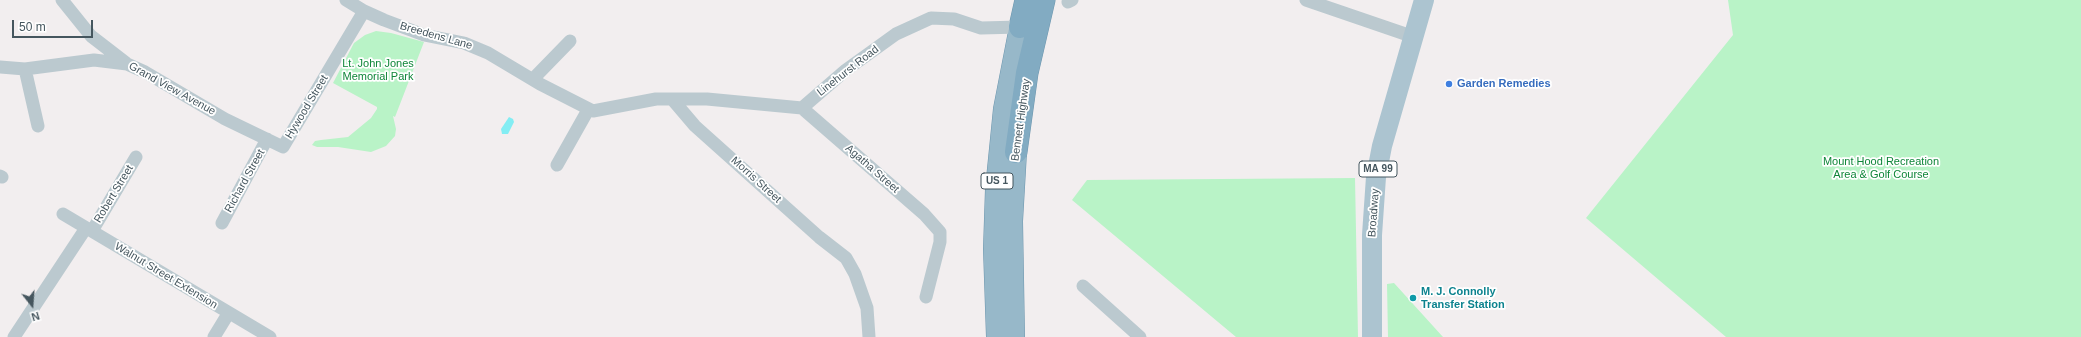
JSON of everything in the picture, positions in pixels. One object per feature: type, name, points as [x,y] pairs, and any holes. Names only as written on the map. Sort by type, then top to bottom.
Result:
[{"type":"highway","name":"Bennett Highway","points":[[997,337],[994,249],[996,188],[1004,109],[1026,0]]},
{"type":"highway","name":"Bennett Highway","points":[[1014,337],[1012,233],[1016,152],[1027,73],[1044,0]]},
{"type":"main road","name":"Broadway","points":[[1372,337],[1372,235],[1376,177],[1382,146],[1424,0]]},
{"type":"street","points":[[62,0],[92,36],[127,64]]},
{"type":"street","name":"Breedens Lane","points":[[346,0],[364,12],[424,35],[464,43],[488,52],[532,80],[588,110]]},
{"type":"street","points":[[1306,0],[1414,37]]},
{"type":"street","name":"Hywood Street","points":[[267,139],[283,147],[364,12]]},
{"type":"street","name":"Linehurst Road","points":[[802,108],[860,60],[896,34],[931,18],[954,19],[981,28],[1020,27]]},
{"type":"street","points":[[532,80],[570,41]]},
{"type":"street","name":"Grand View Avenue","points":[[0,67],[25,70],[94,60],[127,64],[146,72],[226,119],[267,139]]},
{"type":"street","points":[[25,70],[38,126]]},
{"type":"street","points":[[557,165],[588,110],[602,111],[656,99],[707,99],[802,108]]},
{"type":"street","name":"Morris Street","points":[[672,99],[695,126],[819,237],[846,258],[859,282],[867,308],[869,337]]},
{"type":"street","name":"Agatha Street","points":[[802,108],[924,214],[940,232],[940,242],[926,297]]},
{"type":"street","name":"Richard Street","points":[[222,223],[267,139]]},
{"type":"street","name":"Robert Street","points":[[14,337],[63,265],[76,243],[89,230],[136,157]]},
{"type":"street","name":"Walnut Street Extension","points":[[63,214],[228,314],[270,337]]},
{"type":"street","points":[[1083,286],[1140,337]]},
{"type":"street","points":[[214,337],[228,314]]},
{"type":"green space","name":"Mount Hood Recreation Area & Golf Course","points":[[1728,0],[2081,0],[2081,337],[1726,337],[1586,218],[1733,35]]},
{"type":"green space","name":"Lt. John Jones Memorial Park","points":[[376,31],[391,33],[424,42],[395,117],[393,116],[396,129],[395,136],[386,146],[371,152],[338,147],[317,147],[312,145],[315,141],[348,137],[371,118],[377,109],[377,107],[333,83],[354,43],[365,35]]},
{"type":"green space","points":[[1355,178],[1358,337],[1236,337],[1072,200],[1087,180]]},
{"type":"green space","points":[[1394,283],[1443,337],[1388,337],[1387,284]]},
{"type":"water","points":[[509,117],[513,119],[514,122],[508,134],[502,134],[501,129]]},
{"type":"place","name":"Garden Remedies","points":[[1449,84]]},
{"type":"place","name":"M. J. Connolly Transfer Station","points":[[1413,298]]}]
